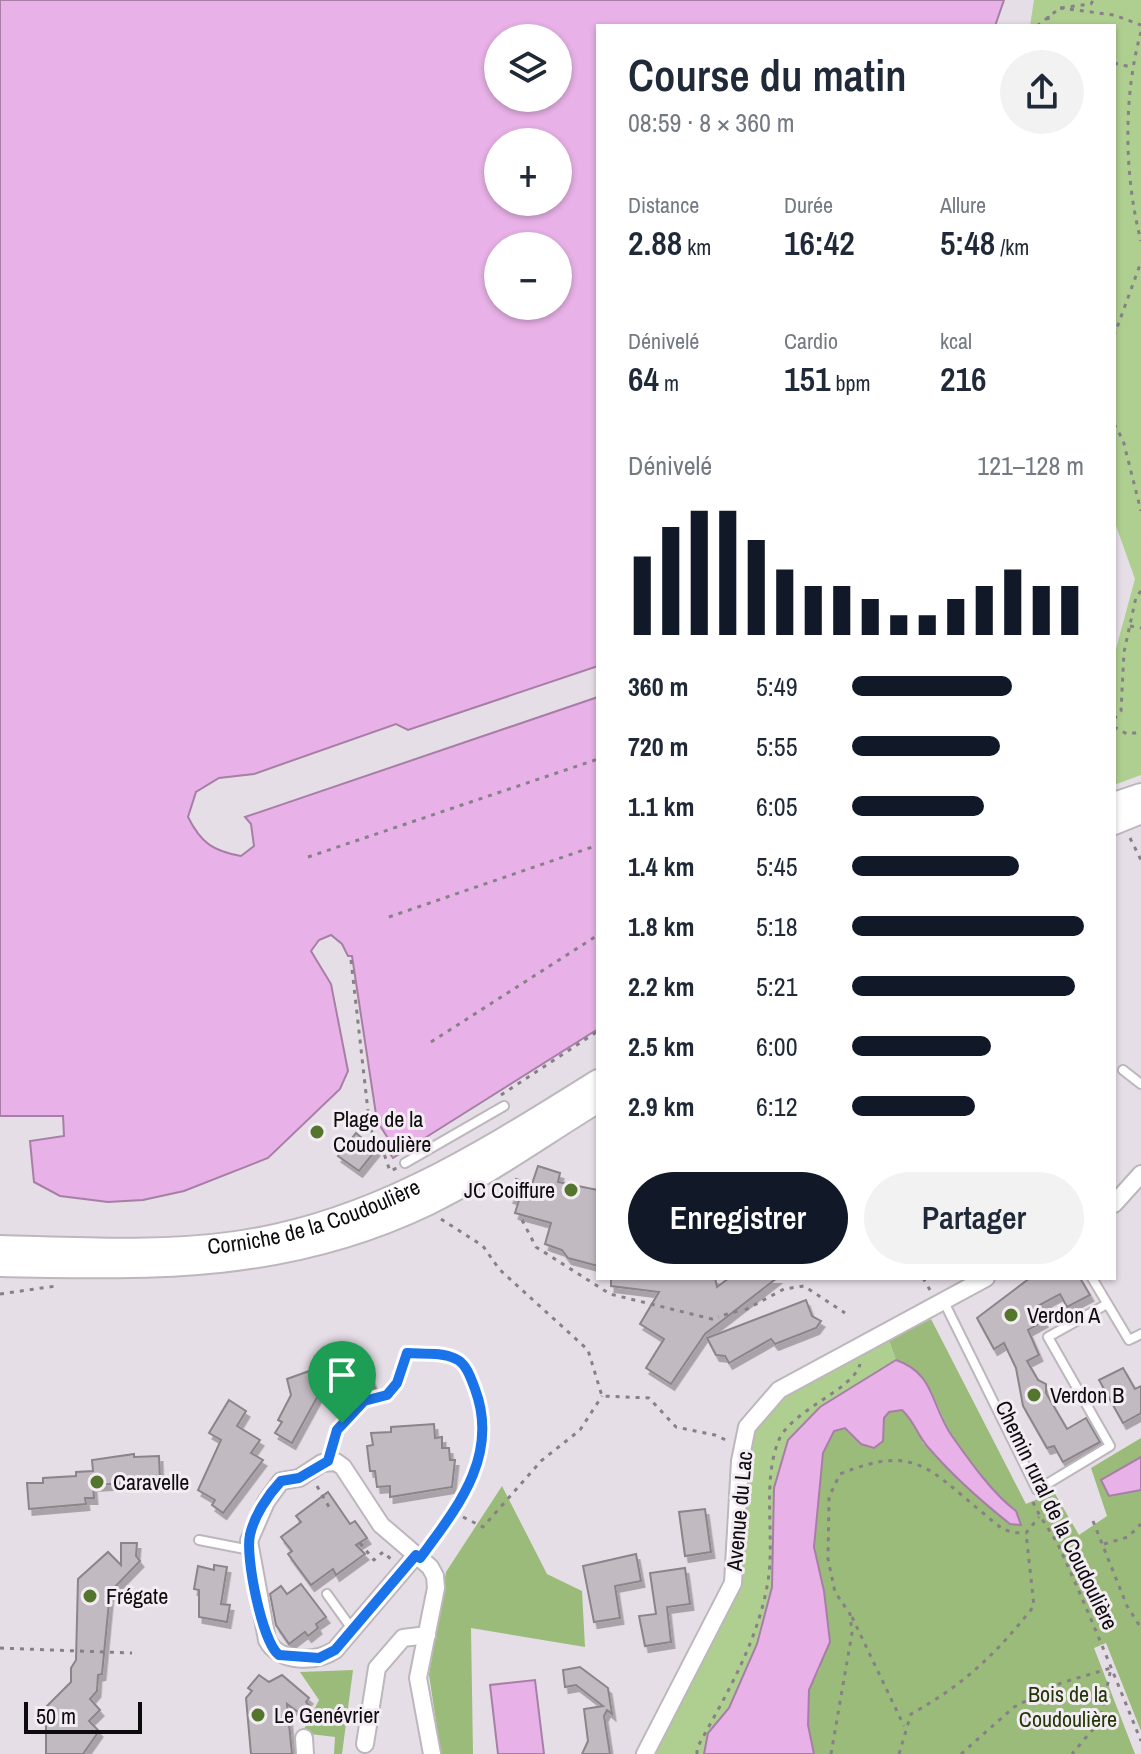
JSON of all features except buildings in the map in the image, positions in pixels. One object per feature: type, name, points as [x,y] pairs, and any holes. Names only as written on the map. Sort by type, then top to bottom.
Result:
[{"type":"main road","points":[[1123,815],[1141,795]]},
{"type":"main road","name":"Corniche de la Coudoulière","points":[[0,1265],[170,1268],[236,1261],[327,1241],[428,1204],[596,1083]]},
{"type":"main road","name":"Corniche de la Coudoulière","points":[[0,1247],[164,1249],[276,1236],[330,1222],[421,1187],[596,1102]]},
{"type":"street","points":[[1116,1202],[1141,1174]]},
{"type":"street","name":"Avenue du Lac","points":[[645,1754],[733,1583],[742,1449],[747,1427],[779,1390],[983,1280]]},
{"type":"street","points":[[418,1556],[352,1630],[323,1657],[285,1656],[275,1652],[263,1625],[250,1550],[254,1523],[281,1481],[310,1472],[328,1461],[343,1467],[381,1525],[418,1556],[433,1571],[436,1588],[418,1678],[432,1754]]},
{"type":"street","points":[[365,1744],[377,1668],[403,1638],[427,1635]]},
{"type":"lane","points":[[1123,1070],[1141,1084]]},
{"type":"lane","points":[[405,1163],[504,1106]]},
{"type":"lane","points":[[1093,1280],[1129,1340],[1141,1334]]},
{"type":"lane","points":[[941,1304],[1037,1490],[1110,1446],[1048,1337],[1107,1304]]},
{"type":"lane","points":[[407,1353],[441,1354],[462,1362],[477,1393],[482,1443],[474,1476],[418,1556]]},
{"type":"lane","points":[[328,1461],[337,1430],[355,1413]]},
{"type":"lane","points":[[199,1540],[250,1550]]},
{"type":"lane","points":[[327,1594],[352,1630]]},
{"type":"path","points":[[1039,24],[1060,8],[1091,4],[1093,0]]},
{"type":"path","points":[[1060,8],[1114,15],[1141,25]]},
{"type":"path","points":[[1048,16],[1049,24]]},
{"type":"path","points":[[1141,32],[1131,67],[1132,207],[1141,241]]},
{"type":"path","points":[[1116,63],[1131,67]]},
{"type":"path","points":[[1116,331],[1141,262]]},
{"type":"path","points":[[1116,428],[1123,440],[1141,511]]},
{"type":"path","points":[[1116,717],[1121,711],[1130,626],[1136,597],[1141,591]]},
{"type":"path","points":[[1130,626],[1141,628]]},
{"type":"path","points":[[1116,728],[1127,734],[1141,732]]},
{"type":"path","points":[[308,857],[596,760]]},
{"type":"path","points":[[1123,815],[1141,860]]},
{"type":"path","points":[[389,917],[596,846]]},
{"type":"path","points":[[431,1042],[596,936]]},
{"type":"path","points":[[351,960],[370,1129],[381,1145],[390,1171],[405,1163]]},
{"type":"path","points":[[487,1116],[482,1107],[596,1032]]},
{"type":"path","points":[[428,1204],[433,1213],[483,1246],[499,1269],[588,1350],[602,1396],[580,1430],[541,1461],[483,1527],[453,1513]]},
{"type":"path","points":[[522,1220],[536,1247],[610,1294],[712,1319],[738,1311]]},
{"type":"path","points":[[745,1310],[784,1289],[804,1286],[845,1313]]},
{"type":"path","points":[[697,1754],[697,1748],[741,1666],[758,1621],[768,1580],[771,1488],[778,1442],[805,1411],[861,1367],[854,1351]]},
{"type":"path","points":[[355,1413],[364,1401],[387,1395],[397,1383],[407,1353]]},
{"type":"path","points":[[602,1396],[649,1398],[676,1427],[715,1435],[742,1449]]},
{"type":"path","points":[[905,1728],[850,1614],[835,1592],[828,1559],[829,1497],[840,1474],[867,1463],[899,1458],[928,1468],[1007,1533],[1026,1533]]},
{"type":"path","points":[[310,1472],[329,1507]]},
{"type":"path","name":"Chemin rural de la Coudoulière","points":[[1033,1503],[1039,1517],[1049,1525],[1141,1741]]},
{"type":"path","points":[[899,1754],[911,1714],[937,1700],[993,1657],[1034,1606],[1026,1533],[1039,1517]]},
{"type":"path","points":[[1093,1521],[1127,1606],[1141,1628]]},
{"type":"path","points":[[1103,1544],[1128,1537],[1141,1524]]},
{"type":"path","points":[[360,1543],[374,1560],[383,1552],[403,1570]]},
{"type":"path","points":[[831,1754],[852,1633],[850,1614]]},
{"type":"path","points":[[0,1648],[132,1653]]},
{"type":"path","points":[[961,1754],[1014,1707],[1061,1683],[1111,1668],[1100,1721],[1072,1754]]},
{"type":"green space","points":[[1034,0],[1141,0],[1141,775],[1116,784],[1116,649],[1135,579],[1116,526],[1116,24],[1030,24]]},
{"type":"green space","name":"Bois de la Coudoulière","points":[[931,1319],[1026,1504],[1054,1492],[1079,1535],[1107,1516],[1091,1468],[1141,1438],[1141,1457],[1101,1481],[1109,1496],[1141,1490],[1141,1731],[1106,1643],[1094,1648],[1135,1754],[814,1754],[808,1725],[809,1690],[820,1668],[824,1591],[814,1547],[823,1453],[834,1431],[845,1428],[861,1444],[883,1441],[884,1418],[889,1412],[902,1410],[914,1421],[923,1443],[997,1514],[1009,1524],[1016,1511],[989,1485],[962,1450],[924,1380],[908,1365],[896,1360],[889,1340]]},
{"type":"green space","points":[[889,1340],[896,1360],[820,1407],[774,1488],[772,1587],[757,1644],[729,1708],[708,1733],[704,1754],[650,1754],[739,1579],[744,1468],[754,1431],[782,1399]]},
{"type":"green space","points":[[502,1486],[547,1574],[582,1591],[585,1647],[471,1628],[473,1754],[441,1754],[429,1675],[446,1572]]},
{"type":"green space","points":[[353,1670],[342,1754],[334,1754],[335,1737],[302,1733],[319,1700],[300,1672]]},
{"type":"shaded area","points":[[0,0],[1004,0],[996,24],[596,24],[596,667],[408,730],[396,724],[254,774],[219,778],[196,792],[188,817],[198,833],[215,848],[241,856],[254,846],[251,824],[245,817],[596,698],[596,1030],[393,1158],[386,1148],[391,1143],[377,1121],[352,956],[348,956],[342,944],[331,935],[319,940],[311,951],[331,984],[348,1071],[340,1089],[268,1158],[184,1191],[143,1200],[108,1202],[60,1196],[34,1182],[30,1141],[64,1136],[63,1116],[0,1116]]},
{"type":"shaded area","points":[[896,1360],[909,1366],[925,1382],[952,1436],[990,1486],[1016,1511],[1021,1525],[1010,1524],[956,1477],[927,1446],[902,1410],[889,1412],[884,1418],[883,1441],[874,1448],[861,1444],[845,1428],[834,1431],[823,1453],[814,1547],[824,1591],[830,1642],[809,1690],[808,1725],[814,1754],[704,1754],[708,1733],[729,1708],[757,1644],[772,1587],[774,1488],[788,1440],[820,1407]]},
{"type":"shaded area","points":[[1141,1457],[1141,1490],[1109,1496],[1101,1480]]},
{"type":"shaded area","points":[[535,1680],[544,1754],[498,1754],[490,1685]]},
{"type":"place","name":"Plage de la Coudoulière","points":[[317,1132]]},
{"type":"place","name":"JC Coiffure","points":[[571,1190]]},
{"type":"place","name":"Verdon A","points":[[1011,1315]]},
{"type":"place","name":"Verdon B","points":[[1034,1395]]},
{"type":"place","name":"Caravelle","points":[[97,1482]]},
{"type":"place","name":"Frégate","points":[[90,1596]]},
{"type":"place","name":"Le Genévrier","points":[[258,1715]]},
{"type":"route","points":[[407,1353],[449,1356],[462,1362],[477,1393],[482,1443],[480,1460],[468,1490],[420,1558],[416,1555],[335,1650],[319,1658],[279,1655],[267,1640],[263,1625],[250,1535],[272,1491],[281,1481],[299,1478],[328,1461],[342,1423],[364,1401],[387,1395],[397,1383],[407,1353]]}]
